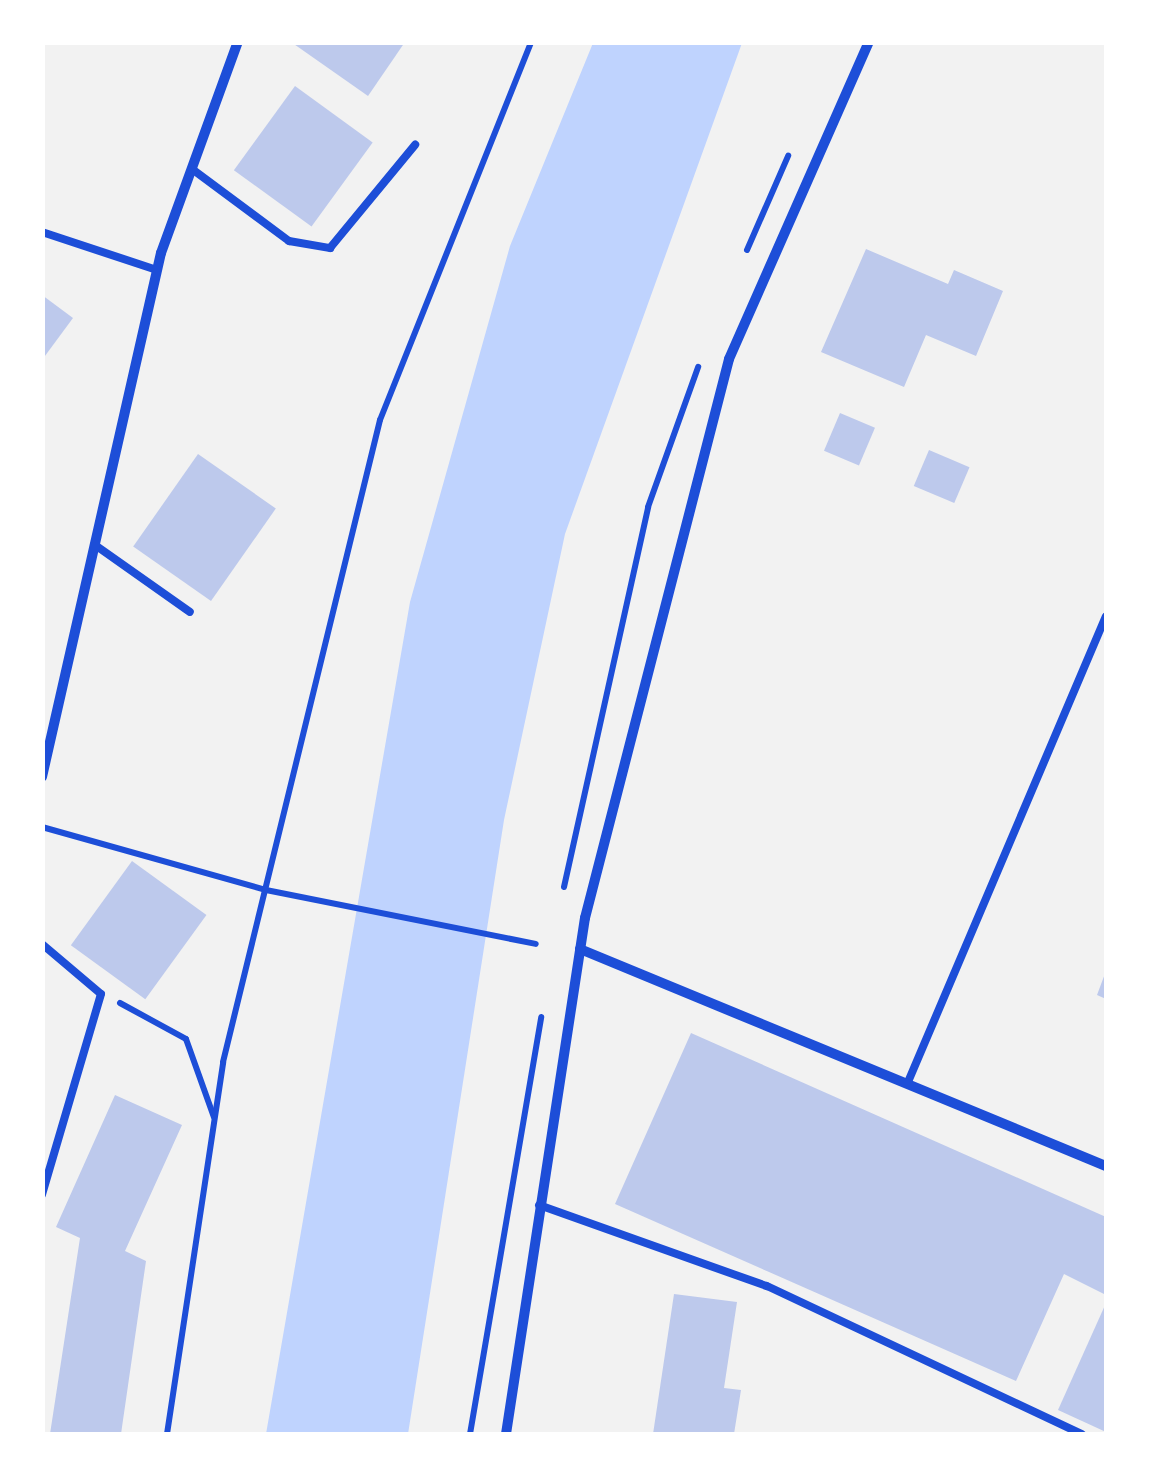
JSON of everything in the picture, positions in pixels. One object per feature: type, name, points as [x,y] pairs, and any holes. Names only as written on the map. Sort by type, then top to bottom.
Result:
[{"type":"street","points":[[42,777],[157,270],[238,42]]},
{"type":"street","points":[[506,1434],[580,948],[729,359],[869,42]]},
{"type":"street","points":[[580,948],[1106,1166]]},
{"type":"lane","points":[[192,169],[289,240],[330,248],[416,145]]},
{"type":"lane","points":[[42,232],[157,270]]},
{"type":"lane","points":[[95,545],[190,612]]},
{"type":"lane","points":[[908,1082],[1106,616]]},
{"type":"lane","points":[[42,944],[102,994],[42,1196]]},
{"type":"lane","points":[[538,1204],[767,1286],[1082,1434]]},
{"type":"path","points":[[167,1434],[214,1118],[380,420],[531,42]]},
{"type":"path","points":[[42,827],[266,890],[536,944]]},
{"type":"path","points":[[102,994],[186,1038],[214,1118]]},
{"type":"path","points":[[470,1434],[543,1010]]},
{"type":"water","points":[[593,43],[742,43],[565,534],[504,820],[408,1434],[266,1434],[410,602],[510,246]]},
{"type":"building","points":[[291,42],[405,42],[368,96]]},
{"type":"building","points":[[295,86],[373,142],[312,227],[234,170]]},
{"type":"building","points":[[866,249],[948,284],[954,270],[1003,291],[976,356],[926,335],[904,387],[821,352]]},
{"type":"building","points":[[42,295],[73,318],[42,360]]},
{"type":"building","points":[[840,413],[875,428],[859,466],[824,451]]},
{"type":"building","points":[[929,450],[970,467],[954,503],[914,486]]},
{"type":"building","points":[[198,454],[276,508],[211,601],[133,547]]},
{"type":"building","points":[[132,861],[206,915],[145,999],[71,945]]},
{"type":"building","points":[[1106,971],[1106,999],[1097,995]]},
{"type":"building","points":[[691,1033],[1106,1217],[1106,1295],[1064,1274],[1016,1381],[615,1204]]},
{"type":"building","points":[[115,1095],[182,1125],[125,1251],[146,1261],[121,1434],[50,1434],[80,1238],[56,1227]]},
{"type":"building","points":[[674,1294],[737,1302],[724,1388],[741,1390],[734,1434],[653,1434]]},
{"type":"building","points":[[1106,1303],[1106,1432],[1058,1410]]}]
